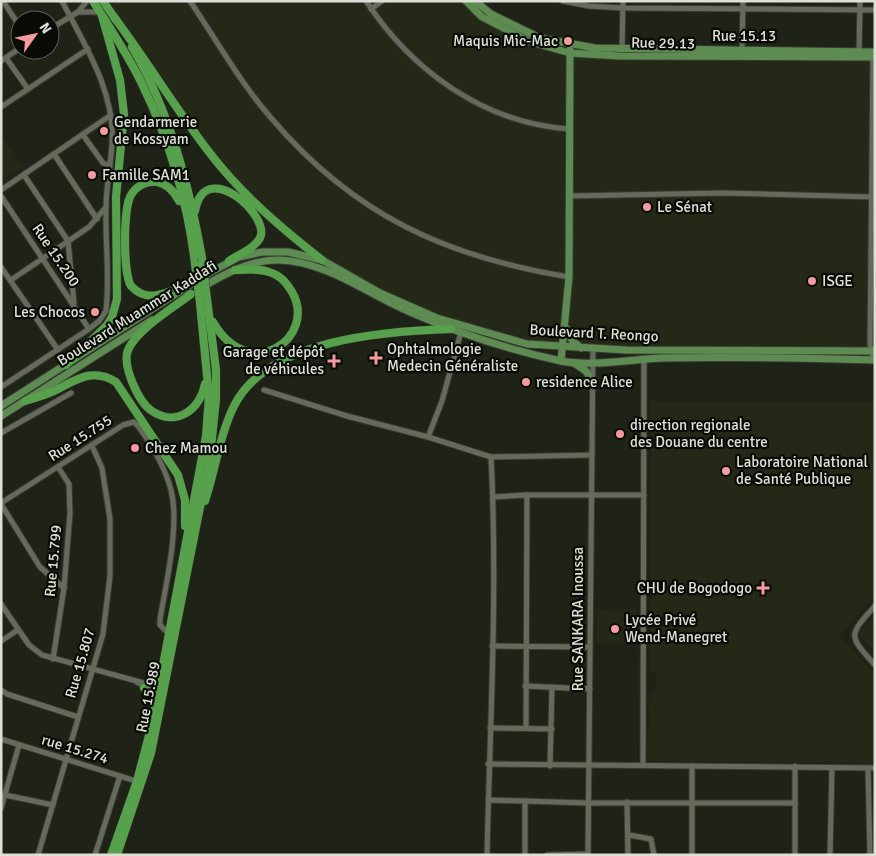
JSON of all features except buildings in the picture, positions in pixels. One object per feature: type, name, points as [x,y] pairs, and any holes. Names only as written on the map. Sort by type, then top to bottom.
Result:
[{"type":"highway","points":[[93,1],[136,71],[149,99],[170,154],[202,258],[209,396],[206,436],[189,539]]},
{"type":"highway","points":[[103,1],[209,152],[245,192],[296,240],[322,260]]},
{"type":"highway","points":[[66,365],[107,325],[112,317],[117,299],[116,197],[124,108],[119,75],[101,14]]},
{"type":"highway","points":[[114,17],[154,91],[177,152],[191,218],[195,264],[204,301],[210,314],[221,335],[230,344],[243,351],[257,354],[269,351],[282,344],[291,334],[297,307],[287,284],[277,275],[269,271],[235,270]]},
{"type":"highway","points":[[189,285],[157,296],[146,296],[131,286],[126,270],[128,202],[137,188],[153,182],[170,187],[191,218]]},
{"type":"highway","points":[[191,218],[197,203],[205,192],[214,187],[220,187],[230,192],[256,217],[261,225],[259,239],[254,246],[229,261]]},
{"type":"highway","points":[[191,294],[141,334],[129,349],[126,363],[136,389],[151,411],[164,416],[177,417],[185,415],[200,401],[207,375],[207,360]]},
{"type":"highway","points":[[111,855],[140,782],[155,707],[161,691],[161,674],[168,633],[210,457],[216,408],[215,353],[210,314]]},
{"type":"highway","points":[[189,539],[217,466],[228,420],[240,398],[255,379],[282,360],[327,346],[404,330],[451,329]]},
{"type":"highway","points":[[25,401],[54,391],[87,374],[103,375],[116,382],[178,475],[185,500],[189,539]]},
{"type":"highway","name":"Rue 15.989","points":[[117,855],[140,782],[161,691],[189,539]]},
{"type":"highway","points":[[155,707],[153,698],[146,686],[161,674]]},
{"type":"main road","name":"Rue 29.13","points":[[466,1],[489,21],[530,42],[570,53],[619,56],[859,54]]},
{"type":"main road","name":"Rue 15.13","points":[[480,3],[540,38],[570,45],[622,50],[742,50],[874,55]]},
{"type":"main road","points":[[561,361],[566,328],[569,276],[570,45]]},
{"type":"main road","name":"Boulevard Muammar Kaddafi","points":[[1,406],[229,261],[262,252],[300,254]]},
{"type":"main road","name":"Boulevard T. Reongo","points":[[300,254],[322,260],[380,293],[437,318],[514,342],[581,348],[871,350]]},
{"type":"main road","name":"Boulevard Muammar Kaddafi","points":[[1,416],[191,294],[235,270],[262,261],[276,260],[308,264],[326,270]]},
{"type":"main road","name":"Boulevard T. Reongo","points":[[326,270],[375,296],[451,329],[573,363],[644,359],[871,360]]},
{"type":"main road","points":[[566,328],[572,340],[581,348]]},
{"type":"main road","points":[[573,363],[586,371],[593,383]]},
{"type":"street","points":[[1,387],[89,329],[99,321],[106,311],[106,206],[112,142],[111,116],[107,95],[88,49],[62,1]]},
{"type":"street","points":[[60,23],[78,12],[87,1]]},
{"type":"street","points":[[190,1],[271,119],[319,167],[368,206],[408,230],[472,256],[521,269],[569,276]]},
{"type":"street","points":[[366,1],[422,66],[462,96],[534,126],[569,129]]},
{"type":"street","points":[[371,9],[382,1]]},
{"type":"street","points":[[563,1],[589,6],[624,8],[875,10]]},
{"type":"street","points":[[622,50],[624,1]]},
{"type":"street","points":[[742,50],[743,1]]},
{"type":"street","points":[[859,54],[860,1]]},
{"type":"street","points":[[78,12],[101,14]]},
{"type":"street","points":[[1,107],[88,49]]},
{"type":"street","points":[[871,360],[874,55]]},
{"type":"street","points":[[4,59],[28,89]]},
{"type":"street","points":[[1,190],[111,116]]},
{"type":"street","points":[[83,135],[102,163],[110,166]]},
{"type":"street","points":[[54,154],[97,219]]},
{"type":"street","points":[[24,174],[68,241],[74,305]]},
{"type":"street","points":[[569,196],[722,193],[874,197]]},
{"type":"street","name":"Rue 15.200","points":[[1,196],[89,329]]},
{"type":"street","points":[[11,280],[97,219],[106,206]]},
{"type":"street","points":[[1,267],[58,350]]},
{"type":"street","points":[[428,437],[442,401],[460,332]]},
{"type":"street","name":"Rue SANKARA Inoussa","points":[[588,854],[593,348]]},
{"type":"street","points":[[643,764],[644,359]]},
{"type":"street","points":[[264,390],[491,457],[592,456]]},
{"type":"street","points":[[1,433],[72,393]]},
{"type":"street","name":"Rue 15.755","points":[[1,503],[123,425],[134,422],[146,438],[164,470],[171,491],[174,528],[160,619],[160,625],[168,633]]},
{"type":"street","name":"Rue 15.807","points":[[38,855],[103,634],[110,576],[110,519],[102,468],[92,446]]},
{"type":"street","points":[[487,855],[492,646],[493,497],[491,457]]},
{"type":"street","name":"Rue 15.799","points":[[54,659],[64,588],[70,498],[69,484],[58,467]]},
{"type":"street","points":[[493,497],[592,494],[644,495]]},
{"type":"street","points":[[526,728],[527,495]]},
{"type":"street","points":[[1,503],[40,567],[64,588]]},
{"type":"street","points":[[1,604],[35,651],[54,659],[161,691]]},
{"type":"street","points":[[875,606],[855,628],[854,634],[861,649],[875,665]]},
{"type":"street","points":[[1,641],[18,630]]},
{"type":"street","points":[[492,646],[590,647]]},
{"type":"street","points":[[526,686],[590,689]]},
{"type":"street","points":[[550,766],[552,687]]},
{"type":"street","points":[[1,690],[7,694],[78,717]]},
{"type":"street","points":[[490,728],[552,729]]},
{"type":"street","name":"rue 15.274","points":[[1,739],[140,782]]},
{"type":"street","points":[[1,808],[19,745]]},
{"type":"street","points":[[488,764],[550,766],[643,764],[875,768]]},
{"type":"street","points":[[692,766],[692,855]]},
{"type":"street","points":[[795,766],[795,855]]},
{"type":"street","points":[[830,855],[832,768]]},
{"type":"street","points":[[868,768],[872,803],[870,855]]},
{"type":"street","points":[[95,855],[120,776]]},
{"type":"street","points":[[5,795],[52,805]]},
{"type":"street","points":[[488,800],[588,803],[795,803]]},
{"type":"street","points":[[525,801],[525,855]]},
{"type":"street","points":[[627,802],[628,855]]},
{"type":"street","points":[[629,835],[651,839],[654,855]]},
{"type":"street","points":[[547,855],[588,854]]},
{"type":"shaded area","points":[[103,1],[466,1],[476,12],[539,46],[570,53],[875,58],[875,346],[706,350],[537,345],[437,318],[322,260],[245,192],[209,152]]},
{"type":"shaded area","points":[[1,134],[23,167],[3,179],[1,175]]},
{"type":"shaded area","name":"CHU de Bogodogo","points":[[651,401],[875,401],[875,596],[839,636],[875,674],[875,763],[648,761],[649,695],[655,689],[656,674],[650,669],[650,630],[653,626],[654,617],[651,616]]},
{"type":"shaded area","points":[[597,609],[636,610],[636,642],[633,644],[596,643]]},
{"type":"shaded area","points":[[875,614],[875,652],[858,634]]},
{"type":"place","name":"Maquis Mic-Mac","points":[[568,41]]},
{"type":"place","name":"Gendarmerie de Kossyam","points":[[104,131]]},
{"type":"place","name":"Famille SAM1","points":[[92,175]]},
{"type":"place","name":"Le Sénat","points":[[647,207]]},
{"type":"place","name":"ISGE","points":[[812,281]]},
{"type":"place","name":"Les Chocos","points":[[95,312]]},
{"type":"place","name":"Ophtalmologie Medecin Généraliste","points":[[376,358]]},
{"type":"place","name":"Garage et dépôt de véhicules","points":[[334,361]]},
{"type":"place","name":"residence Alice","points":[[526,382]]},
{"type":"place","name":"direction regionale des Douane du centre","points":[[620,434]]},
{"type":"place","name":"Chez Mamou","points":[[135,448]]},
{"type":"place","name":"Laboratoire National de Santé Publique","points":[[726,471]]},
{"type":"place","name":"CHU de Bogodogo","points":[[763,588]]},
{"type":"place","name":"Lycée Privé Wend-Manegret","points":[[615,629]]}]
